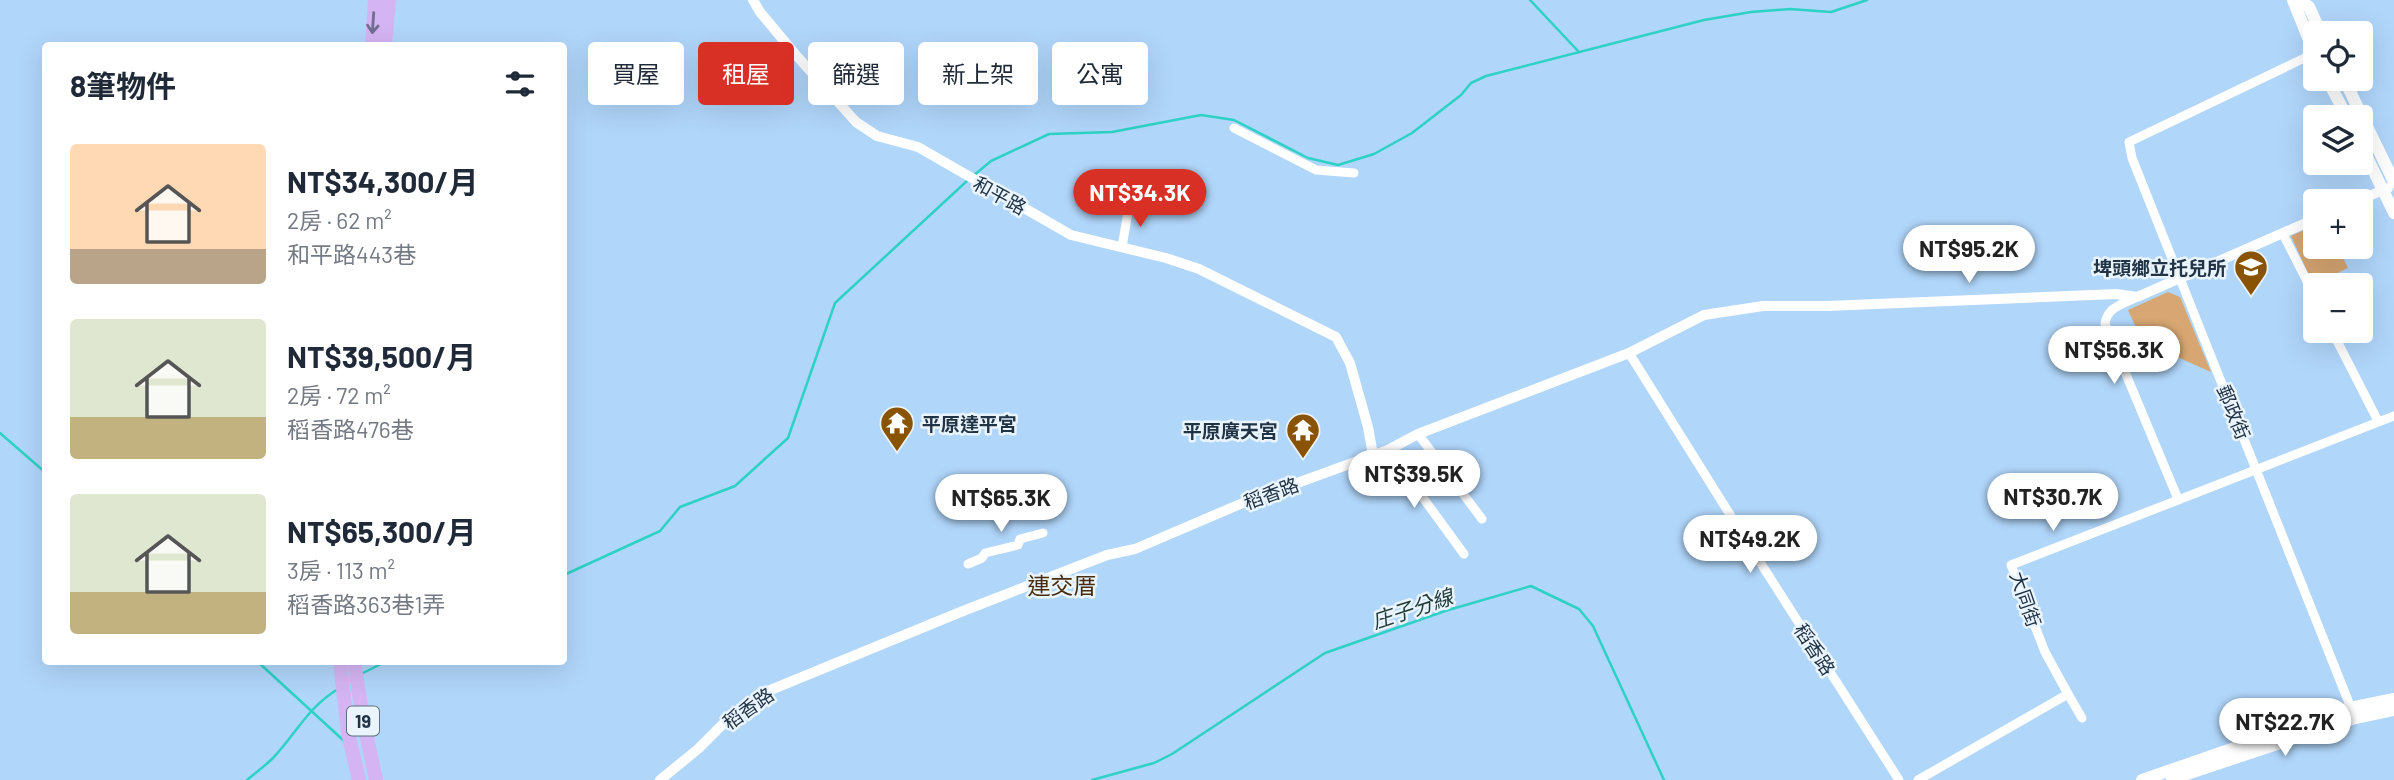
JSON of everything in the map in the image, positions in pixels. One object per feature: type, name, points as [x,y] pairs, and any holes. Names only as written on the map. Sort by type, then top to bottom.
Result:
[{"type":"main road","points":[[372,42],[375,0]]},
{"type":"main road","points":[[385,42],[389,0]]},
{"type":"main road","points":[[2293,0],[2303,25]]},
{"type":"main road","points":[[2306,2],[2315,21]]},
{"type":"main road","points":[[2349,91],[2390,186],[2394,213]]},
{"type":"main road","points":[[2373,162],[2390,186]]},
{"type":"main road","name":"19","points":[[340,665],[348,733],[359,780]]},
{"type":"main road","name":"19","points":[[355,665],[376,780]]},
{"type":"main road","points":[[2168,780],[2394,699]]},
{"type":"main road","points":[[2142,780],[2353,713],[2394,710]]},
{"type":"street","name":"和平路","points":[[753,0],[795,54],[856,122],[877,136],[918,147],[1071,235],[1199,268],[1336,337],[1350,363],[1373,455]]},
{"type":"street","name":"郵政街","points":[[2303,60],[2129,142],[2132,158],[2353,713]]},
{"type":"street","points":[[1234,128],[1316,170],[1354,173]]},
{"type":"street","points":[[2373,194],[2390,186]]},
{"type":"street","points":[[1122,247],[1129,206]]},
{"type":"street","points":[[2178,499],[2105,324],[2106,315],[2110,310],[2181,277],[2303,225]]},
{"type":"street","points":[[2283,234],[2303,273]]},
{"type":"street","points":[[1629,353],[1704,316],[1763,306],[1827,306],[2116,294],[2137,298]]},
{"type":"street","points":[[2338,343],[2378,421]]},
{"type":"street","name":"稻香路","points":[[660,780],[698,749],[731,716],[768,691],[963,611],[1107,555],[1135,549],[1245,502],[1388,450],[1418,434],[1629,353],[1899,780]]},
{"type":"street","name":"大同街","points":[[2068,694],[2045,652],[2011,565],[2394,415]]},
{"type":"street","points":[[1418,434],[1482,519]]},
{"type":"street","points":[[1388,450],[1464,554]]},
{"type":"street","points":[[968,564],[985,554],[1018,545],[1020,538],[1044,533]]},
{"type":"street","points":[[1918,780],[2068,694],[2082,718]]},
{"type":"shaded area","points":[[2303,230],[2303,259],[2344,259],[2348,268],[2337,273],[2308,273],[2291,236]]},
{"type":"shaded area","points":[[2168,292],[2180,297],[2211,372],[2157,348],[2140,336],[2128,310]]},
{"type":"waterway","points":[[1530,0],[1578,51]]},
{"type":"waterway","points":[[973,176],[991,161],[1049,134],[1112,132],[1201,115],[1234,120],[1308,158],[1338,165],[1374,154],[1412,133],[1461,95],[1471,83],[1486,76],[1704,20],[1790,9],[1831,12],[1867,0]]},
{"type":"waterway","points":[[567,574],[660,531],[680,507],[735,486],[788,438],[835,303],[968,180]]},
{"type":"waterway","points":[[0,433],[42,470]]},
{"type":"waterway","name":"庄子分線","points":[[1092,780],[1154,763],[1172,754],[1325,653],[1445,611],[1531,586],[1579,609],[1593,626],[1664,780]]},
{"type":"waterway","points":[[261,665],[343,740]]},
{"type":"waterway","points":[[361,674],[379,665]]},
{"type":"waterway","points":[[247,780],[273,758],[318,704],[338,689]]},
{"type":"place","name":"埤頭鄉立托兒所","points":[[2251,297]]},
{"type":"place","name":"平原達平宮","points":[[897,453]]},
{"type":"place","name":"平原廣天宮","points":[[1303,460]]},
{"type":"district","name":"連交厝","points":[[1062,585]]}]
